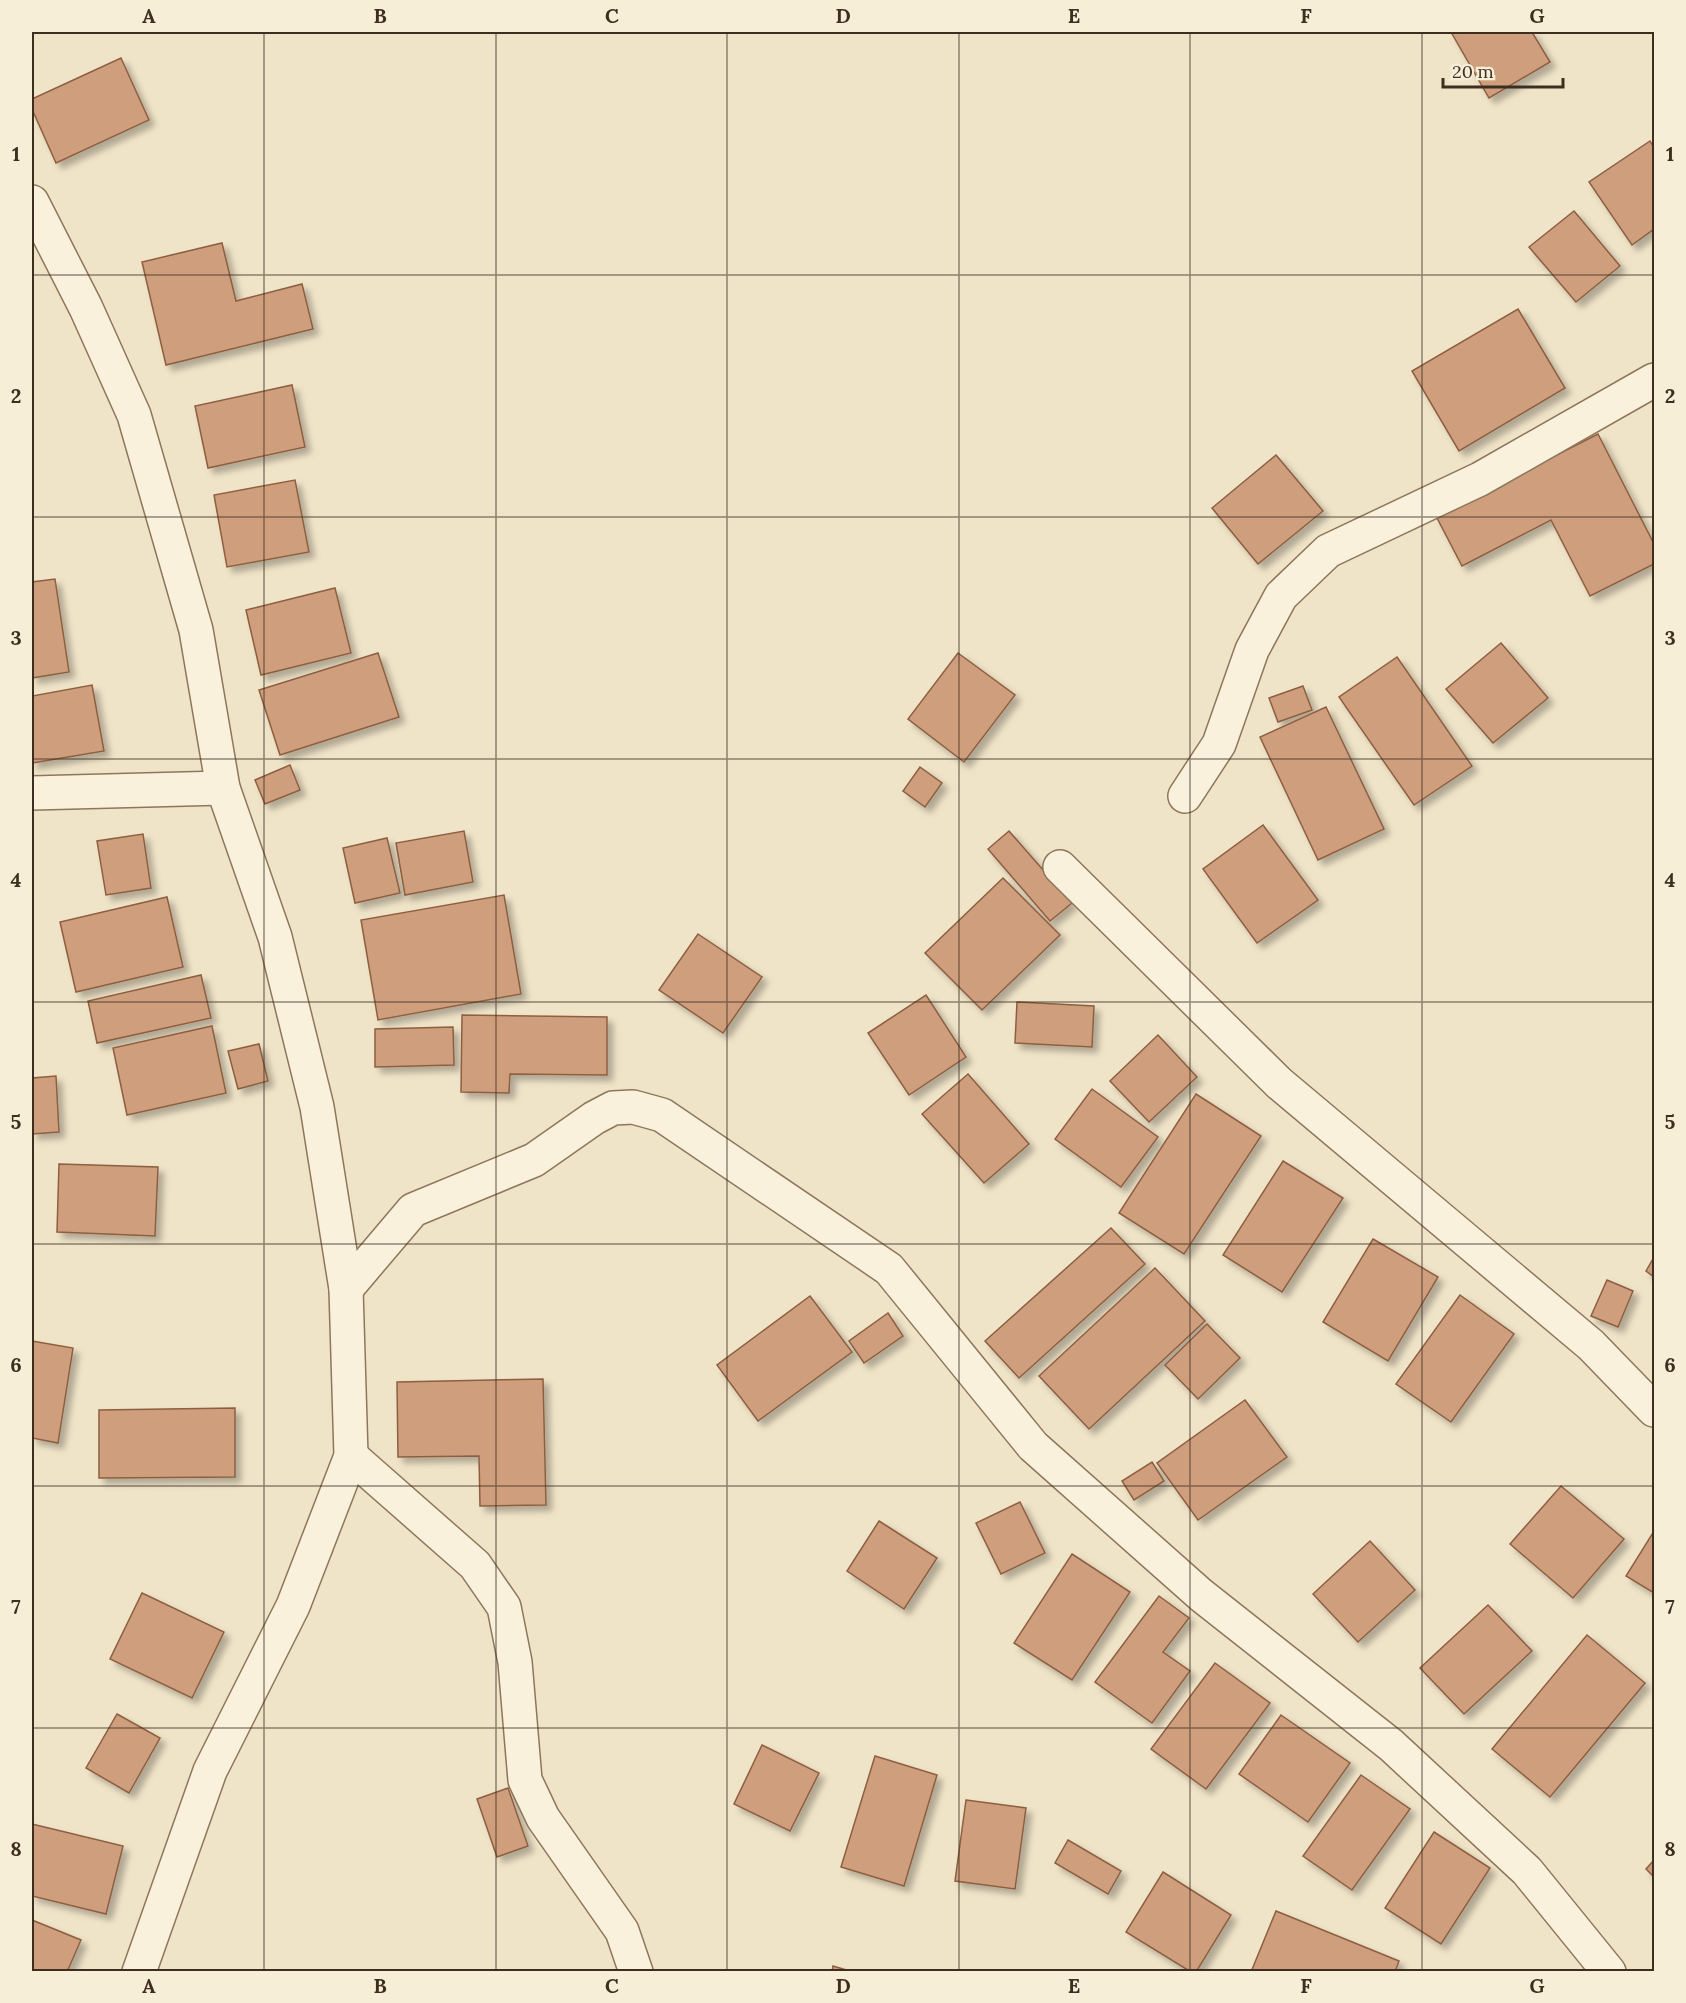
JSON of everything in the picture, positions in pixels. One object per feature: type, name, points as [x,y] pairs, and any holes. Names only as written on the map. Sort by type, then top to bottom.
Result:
[{"type":"street","points":[[32,202],[86,308],[134,415],[196,630],[223,788],[278,948],[317,1107],[346,1289],[351,1456],[293,1606],[210,1771],[139,1971]]},
{"type":"street","points":[[1185,796],[1220,744],[1252,650],[1281,596],[1328,551],[1480,479],[1654,380]]},
{"type":"street","points":[[32,793],[223,788]]},
{"type":"street","points":[[1060,867],[1279,1083],[1591,1345],[1654,1410]]},
{"type":"street","points":[[346,1289],[413,1210],[534,1160],[594,1118],[613,1108],[633,1107],[662,1115],[889,1269],[1033,1446],[1201,1594],[1391,1745],[1527,1871],[1609,1971]]},
{"type":"street","points":[[351,1456],[475,1565],[504,1607],[515,1662],[525,1780],[543,1818],[622,1931],[636,1971]]},
{"type":"building","points":[[1451,32],[1532,32],[1550,62],[1489,98]]},
{"type":"building","points":[[121,58],[149,120],[56,163],[32,109],[32,99]]},
{"type":"building","points":[[1650,141],[1654,148],[1654,229],[1632,245],[1589,182]]},
{"type":"building","points":[[1574,211],[1620,266],[1576,302],[1529,247]]},
{"type":"building","points":[[222,243],[236,301],[302,284],[313,329],[166,365],[142,262]]},
{"type":"building","points":[[1518,309],[1565,388],[1459,451],[1412,371]]},
{"type":"building","points":[[292,385],[305,447],[208,468],[195,406]]},
{"type":"building","points":[[1598,434],[1654,544],[1654,564],[1590,596],[1551,520],[1462,566],[1436,516]]},
{"type":"building","points":[[1276,455],[1323,511],[1258,564],[1212,508]]},
{"type":"building","points":[[295,480],[309,552],[227,567],[214,495]]},
{"type":"building","points":[[55,579],[69,672],[32,678],[32,582]]},
{"type":"building","points":[[335,588],[351,653],[261,675],[246,610]]},
{"type":"building","points":[[1501,643],[1548,698],[1493,743],[1446,689]]},
{"type":"building","points":[[378,653],[399,717],[280,755],[259,690]]},
{"type":"building","points":[[958,653],[1015,695],[964,762],[908,719]]},
{"type":"building","points":[[1397,657],[1472,766],[1414,805],[1339,697]]},
{"type":"building","points":[[92,685],[104,751],[32,763],[32,696]]},
{"type":"building","points":[[1303,686],[1312,710],[1278,722],[1269,698]]},
{"type":"building","points":[[1326,707],[1384,829],[1318,860],[1260,737]]},
{"type":"building","points":[[290,765],[300,790],[265,804],[255,780]]},
{"type":"building","points":[[920,767],[942,783],[925,807],[903,791]]},
{"type":"building","points":[[1263,825],[1318,900],[1257,943],[1203,869]]},
{"type":"building","points":[[464,831],[473,882],[405,895],[396,843]]},
{"type":"building","points":[[1009,831],[1072,903],[1050,921],[988,849]]},
{"type":"building","points":[[143,834],[151,888],[106,895],[97,841]]},
{"type":"building","points":[[387,838],[400,893],[355,903],[343,848]]},
{"type":"building","points":[[1003,878],[1060,935],[982,1010],[925,953]]},
{"type":"building","points":[[504,895],[521,994],[378,1020],[361,920]]},
{"type":"building","points":[[167,897],[183,967],[76,992],[60,922]]},
{"type":"building","points":[[698,934],[762,977],[723,1033],[659,990]]},
{"type":"building","points":[[201,975],[211,1018],[97,1043],[88,1001]]},
{"type":"building","points":[[926,995],[966,1057],[909,1095],[868,1033]]},
{"type":"building","points":[[1017,1002],[1094,1006],[1092,1047],[1015,1043]]},
{"type":"building","points":[[462,1015],[607,1017],[607,1075],[510,1074],[509,1093],[461,1092]]},
{"type":"building","points":[[212,1026],[226,1093],[127,1115],[113,1048]]},
{"type":"building","points":[[453,1027],[454,1065],[375,1067],[375,1029]]},
{"type":"building","points":[[1158,1035],[1197,1077],[1149,1122],[1110,1081]]},
{"type":"building","points":[[259,1044],[268,1081],[238,1089],[228,1051]]},
{"type":"building","points":[[968,1074],[1029,1144],[984,1183],[922,1114]]},
{"type":"building","points":[[56,1076],[59,1132],[32,1134],[32,1078]]},
{"type":"building","points":[[1092,1089],[1158,1137],[1121,1187],[1055,1139]]},
{"type":"building","points":[[1196,1094],[1261,1136],[1184,1254],[1119,1213]]},
{"type":"building","points":[[1283,1161],[1343,1198],[1282,1292],[1223,1255]]},
{"type":"building","points":[[59,1164],[158,1167],[155,1236],[57,1232]]},
{"type":"building","points":[[1111,1228],[1145,1264],[1019,1378],[985,1341]]},
{"type":"building","points":[[1373,1239],[1438,1277],[1388,1361],[1323,1322]]},
{"type":"building","points":[[1654,1257],[1654,1277],[1646,1271]]},
{"type":"building","points":[[1155,1268],[1205,1321],[1089,1429],[1039,1376]]},
{"type":"building","points":[[1607,1280],[1633,1291],[1618,1327],[1591,1316]]},
{"type":"building","points":[[1460,1295],[1514,1334],[1451,1422],[1396,1384]]},
{"type":"building","points":[[810,1296],[852,1352],[758,1421],[717,1365]]},
{"type":"building","points":[[888,1313],[903,1336],[864,1363],[849,1341]]},
{"type":"building","points":[[1207,1324],[1240,1358],[1198,1399],[1165,1365]]},
{"type":"building","points":[[32,1341],[73,1348],[58,1443],[32,1438]]},
{"type":"building","points":[[543,1379],[546,1505],[480,1506],[479,1456],[398,1457],[397,1382]]},
{"type":"building","points":[[1245,1400],[1287,1457],[1198,1520],[1157,1463]]},
{"type":"building","points":[[235,1408],[235,1477],[99,1478],[99,1410]]},
{"type":"building","points":[[1152,1462],[1164,1481],[1134,1500],[1122,1481]]},
{"type":"building","points":[[1561,1486],[1624,1539],[1573,1598],[1510,1544]]},
{"type":"building","points":[[1020,1502],[1045,1553],[1001,1574],[976,1523]]},
{"type":"building","points":[[879,1521],[937,1558],[904,1609],[847,1571]]},
{"type":"building","points":[[1654,1531],[1654,1593],[1626,1576]]},
{"type":"building","points":[[1370,1541],[1415,1590],[1358,1642],[1313,1594]]},
{"type":"building","points":[[1072,1554],[1130,1592],[1072,1680],[1014,1643]]},
{"type":"building","points":[[142,1593],[224,1632],[192,1698],[110,1659]]},
{"type":"building","points":[[1159,1596],[1189,1618],[1163,1652],[1190,1671],[1152,1723],[1095,1682]]},
{"type":"building","points":[[1488,1605],[1532,1651],[1464,1714],[1420,1668]]},
{"type":"building","points":[[1587,1635],[1645,1683],[1550,1797],[1492,1749]]},
{"type":"building","points":[[1215,1663],[1270,1703],[1206,1789],[1151,1749]]},
{"type":"building","points":[[117,1714],[160,1738],[129,1793],[86,1768]]},
{"type":"building","points":[[1281,1715],[1350,1763],[1308,1822],[1239,1774]]},
{"type":"building","points":[[762,1745],[819,1773],[790,1831],[734,1804]]},
{"type":"building","points":[[875,1756],[937,1775],[904,1886],[841,1867]]},
{"type":"building","points":[[1361,1775],[1410,1809],[1352,1890],[1303,1856]]},
{"type":"building","points":[[508,1788],[528,1846],[497,1857],[477,1799]]},
{"type":"building","points":[[966,1800],[1026,1808],[1015,1889],[955,1881]]},
{"type":"building","points":[[32,1824],[123,1846],[106,1914],[32,1896]]},
{"type":"building","points":[[1434,1832],[1490,1868],[1441,1944],[1385,1908]]},
{"type":"building","points":[[1068,1840],[1121,1871],[1108,1894],[1055,1863]]},
{"type":"building","points":[[1654,1860],[1654,1877],[1646,1869]]},
{"type":"building","points":[[1163,1872],[1231,1915],[1196,1972],[1191,1972],[1126,1932]]},
{"type":"building","points":[[1276,1911],[1399,1961],[1395,1972],[1251,1972]]},
{"type":"building","points":[[32,1920],[81,1940],[67,1972],[32,1972]]},
{"type":"building","points":[[833,1966],[853,1972],[832,1972]]}]
